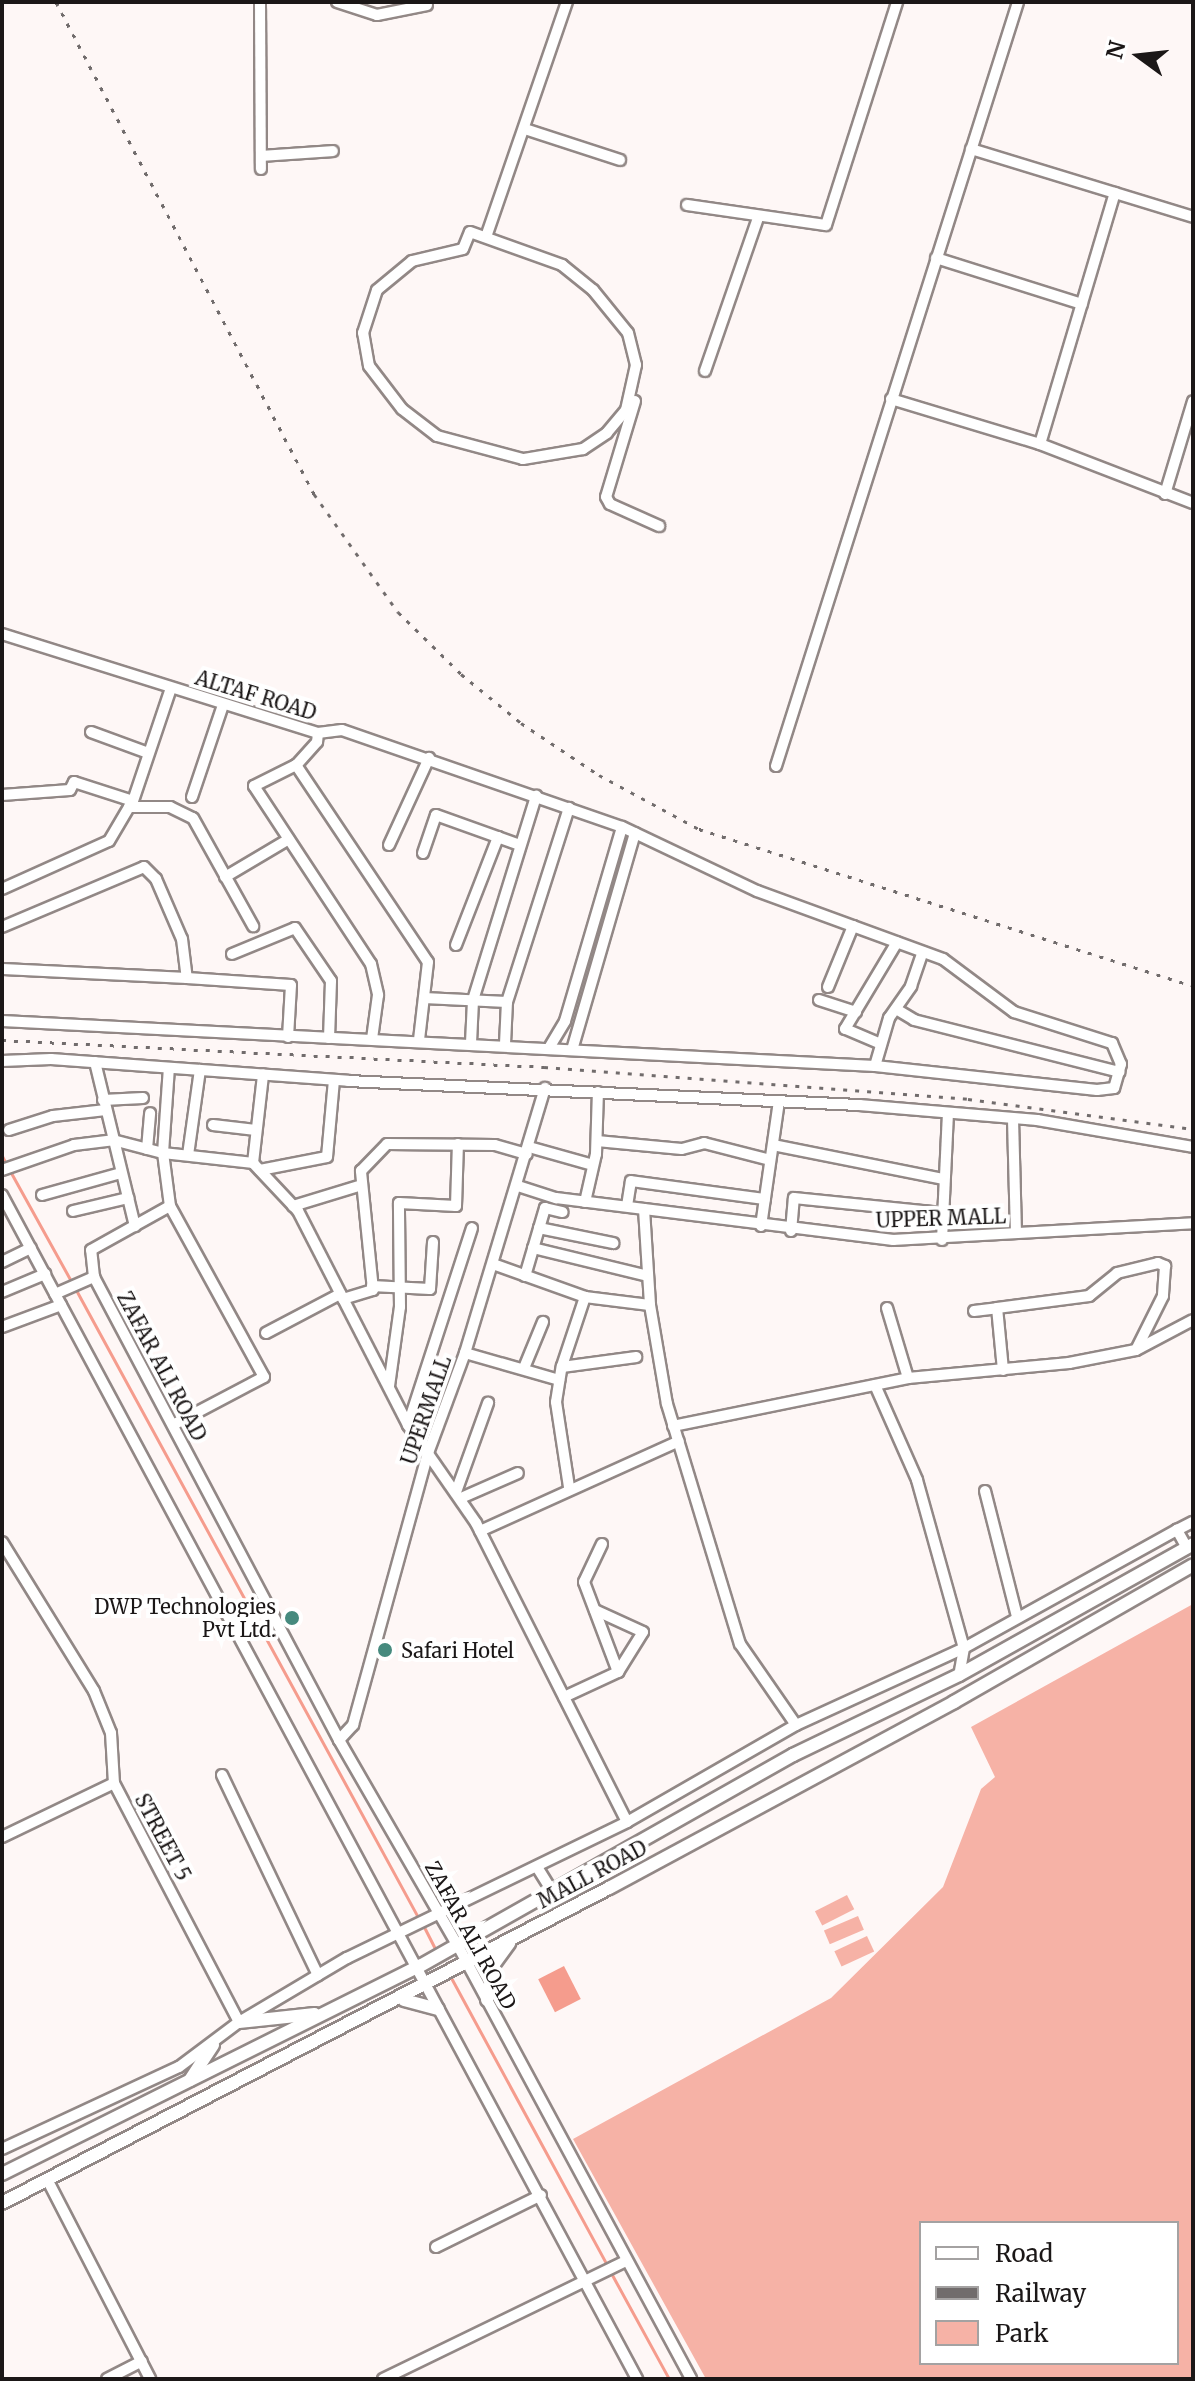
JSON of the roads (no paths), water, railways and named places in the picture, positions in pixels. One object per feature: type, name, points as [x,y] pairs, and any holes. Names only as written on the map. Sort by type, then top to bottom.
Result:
[{"type":"main road","name":"MALL ROAD","points":[[2,2174],[188,2083],[320,2013],[418,1967],[551,1889],[793,1755],[959,1675],[1190,1546]]},
{"type":"main road","name":"MALL ROAD","points":[[2,2203],[429,1984],[954,1702],[1193,1565]]},
{"type":"main road","points":[[487,2000],[494,1964],[511,1940]]},
{"type":"main road","points":[[398,2000],[417,2000],[438,2009]]},
{"type":"main road","points":[[239,2022],[320,2013]]},
{"type":"main road","points":[[188,2083],[213,2045]]},
{"type":"street","points":[[260,2],[261,169]]},
{"type":"street","points":[[337,2],[377,15],[427,5]]},
{"type":"street","points":[[486,237],[567,2]]},
{"type":"street","points":[[687,205],[758,218],[826,225],[897,2]]},
{"type":"street","points":[[776,766],[1018,2]]},
{"type":"street","points":[[525,129],[620,160]]},
{"type":"street","points":[[971,149],[1193,217]]},
{"type":"street","points":[[262,156],[333,151]]},
{"type":"street","points":[[1040,444],[1115,193]]},
{"type":"street","points":[[705,371],[758,218]]},
{"type":"street","points":[[635,381],[626,410],[607,433],[583,449],[544,457],[480,451],[437,436],[402,409],[369,366],[365,348],[365,317],[377,290],[412,261],[463,249],[470,232],[552,260],[593,290],[628,333],[635,381],[630,423],[606,497],[610,504],[659,526]]},
{"type":"street","points":[[936,258],[1082,304]]},
{"type":"street","points":[[891,399],[1040,444],[1193,503]]},
{"type":"street","points":[[1165,494],[1193,401]]},
{"type":"street","name":"ALTAF ROAD","points":[[2,634],[318,733],[342,730],[622,827],[757,891],[923,952],[968,973],[1014,1012],[1112,1043],[1120,1055],[1120,1072]]},
{"type":"street","points":[[2,889],[109,841],[131,804],[171,688]]},
{"type":"street","points":[[192,797],[223,705]]},
{"type":"street","points":[[91,732],[148,753]]},
{"type":"street","points":[[318,733],[317,742],[296,765],[254,786],[371,964],[378,995],[372,1039]]},
{"type":"street","points":[[389,845],[429,758]]},
{"type":"street","points":[[296,765],[428,962],[419,1040]]},
{"type":"street","points":[[2,795],[70,790],[74,782],[131,804],[170,807],[193,818],[253,926]]},
{"type":"street","points":[[471,1043],[473,1000],[536,796]]},
{"type":"street","points":[[505,1044],[507,1002],[569,808]]},
{"type":"street","points":[[423,853],[436,815],[520,845]]},
{"type":"street","points":[[549,1048],[565,1021],[622,827]]},
{"type":"street","points":[[572,1050],[635,833]]},
{"type":"street","points":[[456,945],[498,837]]},
{"type":"street","points":[[225,877],[289,839]]},
{"type":"street","points":[[2,927],[144,867],[156,879],[182,939],[187,978]]},
{"type":"street","points":[[828,987],[853,926]]},
{"type":"street","points":[[232,954],[295,928],[331,981],[329,1038]]},
{"type":"street","points":[[881,1044],[845,1029],[897,942]]},
{"type":"street","points":[[875,1066],[881,1044],[923,952]]},
{"type":"street","points":[[2,969],[291,985],[288,1037]]},
{"type":"street","points":[[424,998],[507,1002]]},
{"type":"street","points":[[819,1000],[856,1012]]},
{"type":"street","points":[[2,1021],[288,1037],[505,1044],[875,1066],[1097,1090],[1114,1088],[1120,1072],[914,1020],[896,1009]]},
{"type":"street","points":[[2,1061],[95,1062],[334,1080],[545,1088],[948,1113],[1013,1119],[1193,1147]]},
{"type":"street","points":[[95,1062],[135,1226]]},
{"type":"street","points":[[169,1068],[163,1153],[170,1206],[264,1377],[173,1425]]},
{"type":"street","points":[[188,1155],[200,1070]]},
{"type":"street","points":[[263,1075],[256,1130],[256,1167],[293,1206],[408,1425],[480,1531],[627,1822]]},
{"type":"street","points":[[2,1170],[23,1161],[113,1140],[163,1153],[256,1167],[327,1157],[334,1080]]},
{"type":"street","name":"UPERMALL","points":[[339,1740],[353,1725],[428,1453],[465,1353],[518,1186],[545,1088]]},
{"type":"street","points":[[585,1202],[597,1141],[598,1092]]},
{"type":"street","points":[[9,1130],[53,1116],[143,1098]]},
{"type":"street","points":[[761,1226],[779,1101]]},
{"type":"street","points":[[147,1149],[150,1113]]},
{"type":"street","points":[[942,1240],[948,1113]]},
{"type":"street","points":[[1013,1119],[1016,1233]]},
{"type":"street","points":[[213,1125],[256,1130]]},
{"type":"street","points":[[597,1141],[682,1149],[704,1143],[770,1160]]},
{"type":"street","points":[[372,1286],[361,1171],[387,1144],[495,1145],[593,1165]]},
{"type":"street","points":[[389,1387],[398,1287],[399,1203],[456,1206],[458,1144]]},
{"type":"street","points":[[773,1145],[943,1179]]},
{"type":"street","points":[[42,1195],[121,1173]]},
{"type":"street","points":[[627,1206],[631,1181],[765,1199]]},
{"type":"street","points":[[293,1206],[362,1185]]},
{"type":"street","name":"UPPER MALL","points":[[518,1186],[585,1202],[791,1231],[942,1240],[1193,1223]]},
{"type":"street","points":[[2,1195],[429,1984],[438,2009],[541,2195],[590,2276],[637,2379]]},
{"type":"street","points":[[73,1211],[128,1198]]},
{"type":"street","points":[[791,1231],[794,1198],[942,1213]]},
{"type":"street","points":[[2,1327],[58,1300],[66,1289],[90,1278],[91,1250],[170,1206]]},
{"type":"street","points":[[525,1276],[545,1208],[563,1212]]},
{"type":"street","points":[[644,1209],[650,1305],[673,1426],[740,1644],[796,1725]]},
{"type":"street","points":[[408,1425],[472,1228]]},
{"type":"street","points":[[539,1228],[613,1243]]},
{"type":"street","points":[[266,1333],[342,1296],[372,1286],[430,1289],[433,1242]]},
{"type":"street","points":[[2,1262],[31,1248]]},
{"type":"street","points":[[533,1248],[648,1276]]},
{"type":"street","points":[[493,1264],[585,1297],[650,1305]]},
{"type":"street","points":[[974,1311],[1089,1296],[1117,1273],[1162,1264],[1163,1296],[1136,1350]]},
{"type":"street","points":[[2,1292],[45,1274]]},
{"type":"street","name":"ZAFAR ALI ROAD","points":[[90,1278],[173,1425],[452,1947],[487,2000],[621,2263],[691,2379]]},
{"type":"street","points":[[569,1487],[556,1402],[562,1367],[585,1297]]},
{"type":"street","points":[[887,1308],[908,1378]]},
{"type":"street","points":[[997,1308],[1003,1370]]},
{"type":"street","points":[[673,1426],[908,1378],[1003,1370],[1136,1350],[1193,1320]]},
{"type":"street","points":[[524,1368],[543,1322]]},
{"type":"street","points":[[465,1353],[559,1380]]},
{"type":"street","points":[[562,1367],[636,1357]]},
{"type":"street","points":[[875,1385],[917,1480],[964,1648],[959,1675]]},
{"type":"street","points":[[458,1495],[488,1403]]},
{"type":"street","points":[[480,1531],[569,1487],[679,1441]]},
{"type":"street","points":[[458,1495],[518,1473]]},
{"type":"street","points":[[985,1491],[1017,1617]]},
{"type":"street","points":[[2,2149],[179,2067],[213,2045],[239,2022],[318,1975],[435,1914],[627,1822],[796,1725],[964,1648],[1193,1522]]},
{"type":"street","points":[[1177,1530],[1190,1546]]},
{"type":"street","name":"STREET 5","points":[[2,1542],[94,1691],[117,1757],[114,1783],[239,2022]]},
{"type":"street","points":[[602,1544],[584,1582],[618,1672]]},
{"type":"street","points":[[564,1697],[618,1672],[643,1632],[595,1610]]},
{"type":"street","points":[[964,1648],[985,1660]]},
{"type":"street","points":[[222,1775],[318,1975]]},
{"type":"street","points":[[2,1837],[114,1783]]},
{"type":"street","points":[[537,1867],[551,1889]]},
{"type":"street","points":[[48,2181],[150,2379]]},
{"type":"street","points":[[436,2247],[541,2195]]},
{"type":"street","points":[[384,2379],[621,2263]]},
{"type":"street","points":[[107,2379],[142,2361]]},
{"type":"waterway","points":[[2,1156],[6,1164]]},
{"type":"waterway","points":[[10,1171],[72,1283]]},
{"type":"waterway","points":[[76,1290],[419,1919]]},
{"type":"waterway","points":[[423,1925],[436,1950]]},
{"type":"waterway","points":[[449,1974],[608,2267]]},
{"type":"waterway","points":[[611,2273],[669,2379]]},
{"type":"railway","points":[[56,2],[314,494],[398,612],[461,674],[521,723],[599,775],[699,829],[1193,986]]},
{"type":"railway","points":[[2,1040],[544,1067],[968,1099],[1193,1129]]},
{"type":"place","name":"DWP Technologies Pvt Ltd.","points":[[292,1618]]},
{"type":"place","name":"Safari Hotel","points":[[385,1650]]}]
